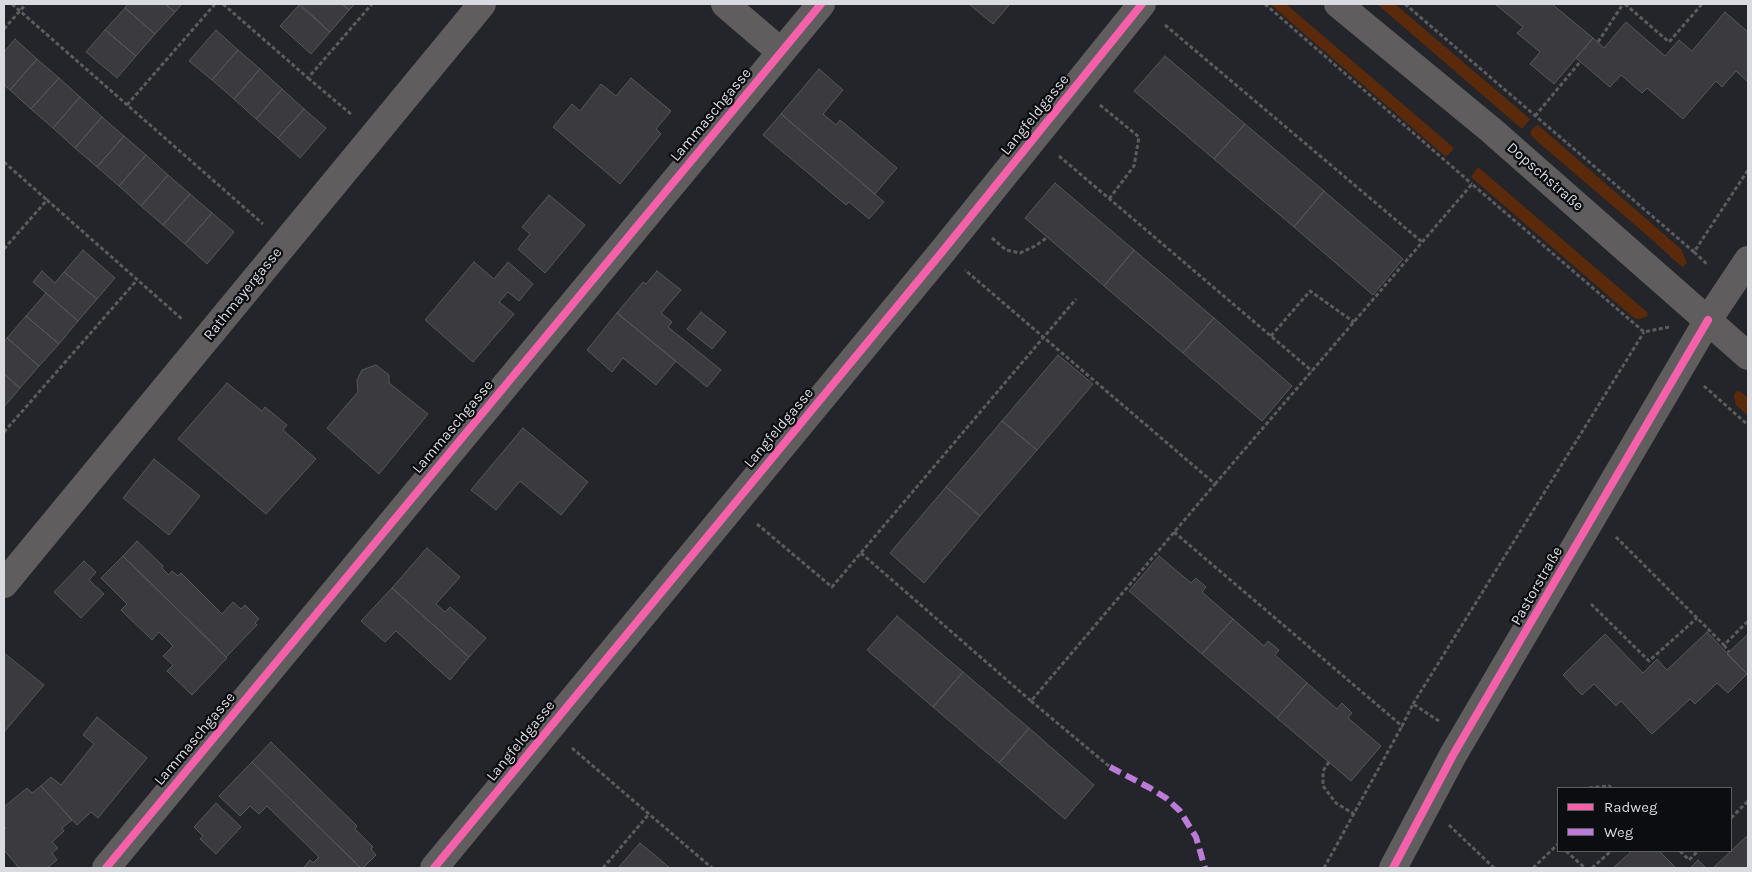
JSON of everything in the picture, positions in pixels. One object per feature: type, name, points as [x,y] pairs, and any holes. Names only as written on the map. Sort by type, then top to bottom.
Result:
[{"type":"street","name":"Rathmayergasse","points":[[4,584],[482,4]]},
{"type":"street","points":[[725,4],[781,52]]},
{"type":"street","name":"Lammaschgasse","points":[[106,868],[821,4]]},
{"type":"street","name":"Langfeldgasse","points":[[434,868],[942,252],[1142,4]]},
{"type":"street","name":"Dopschstraße","points":[[1338,4],[1491,130],[1748,356]]},
{"type":"street","name":"Pastorstraße","points":[[1393,868],[1464,736],[1708,320],[1748,260]]},
{"type":"path","points":[[12,4],[285,243]]},
{"type":"path","points":[[4,29],[26,4]]},
{"type":"path","points":[[127,105],[215,4]]},
{"type":"path","points":[[223,4],[374,134]]},
{"type":"path","points":[[308,78],[372,4]]},
{"type":"path","points":[[1142,4],[1422,242]]},
{"type":"path","points":[[1265,4],[1644,332]]},
{"type":"path","points":[[1405,4],[1694,252],[1748,170]]},
{"type":"path","points":[[1598,42],[1624,4],[1669,42],[1702,4]]},
{"type":"path","points":[[1535,116],[1580,62]]},
{"type":"path","points":[[1076,86],[1139,138],[1134,166],[1109,199]]},
{"type":"path","points":[[1036,136],[1312,371]]},
{"type":"path","points":[[4,162],[205,340]]},
{"type":"path","points":[[1031,701],[1472,184]]},
{"type":"path","points":[[4,249],[47,200]]},
{"type":"path","points":[[968,219],[1006,250],[1020,253],[1048,237]]},
{"type":"path","points":[[942,252],[1215,484]]},
{"type":"path","points":[[4,432],[137,280]]},
{"type":"path","points":[[1271,336],[1310,291],[1354,322]]},
{"type":"path","points":[[734,504],[832,587],[1076,298]]},
{"type":"path","points":[[1324,868],[1413,704],[1644,332],[1708,320]]},
{"type":"path","points":[[1682,366],[1748,425]]},
{"type":"path","points":[[1594,515],[1729,652]]},
{"type":"path","points":[[1174,532],[1402,726]]},
{"type":"path","points":[[861,553],[1110,767]]},
{"type":"path","points":[[1591,604],[1648,661],[1697,618]]},
{"type":"path","points":[[1724,645],[1748,621]]},
{"type":"path","points":[[1413,704],[1464,736]]},
{"type":"path","points":[[549,728],[712,868]]},
{"type":"path","points":[[1329,762],[1323,771],[1323,786],[1336,803],[1354,814]]},
{"type":"path","points":[[1732,817],[1748,801]]},
{"type":"path","points":[[1427,804],[1494,868]]},
{"type":"path","points":[[602,868],[649,814]]},
{"type":"path","points":[[1532,868],[1557,845]]},
{"type":"path","points":[[1567,852],[1585,868]]},
{"type":"path","points":[[1592,868],[1610,852]]},
{"type":"path","points":[[1681,852],[1689,860],[1697,852]]},
{"type":"shaded area","points":[[1270,4],[1286,4],[1454,148],[1446,157]]},
{"type":"shaded area","points":[[1377,4],[1395,4],[1530,119],[1522,129]]},
{"type":"shaded area","points":[[1538,125],[1681,249],[1687,263],[1682,267],[1538,142],[1530,134],[1532,129]]},
{"type":"shaded area","points":[[1478,167],[1647,312],[1648,316],[1640,319],[1634,318],[1471,177]]},
{"type":"shaded area","points":[[1736,391],[1741,392],[1748,398],[1748,416],[1736,405],[1734,396]]},
{"type":"building","points":[[128,4],[165,4],[175,12],[155,34],[125,8]]},
{"type":"building","points":[[165,4],[182,4],[175,12]]},
{"type":"building","points":[[300,4],[342,4],[349,10],[330,32]]},
{"type":"building","points":[[342,4],[355,4],[349,10]]},
{"type":"building","points":[[969,4],[1010,4],[993,24]]},
{"type":"building","points":[[1495,4],[1552,4],[1593,38],[1554,84],[1530,64],[1540,52],[1517,33],[1523,27]]},
{"type":"building","points":[[299,5],[330,32],[311,54],[280,26]]},
{"type":"building","points":[[125,8],[155,34],[136,56],[105,30]]},
{"type":"building","points":[[1725,12],[1748,32],[1748,80],[1736,71],[1722,87],[1716,81],[1683,119],[1647,88],[1642,93],[1621,75],[1610,87],[1576,58],[1593,38],[1604,48],[1626,22],[1665,56],[1679,40],[1692,51]]},
{"type":"building","points":[[105,30],[136,56],[117,78],[86,52]]},
{"type":"building","points":[[216,30],[238,50],[212,80],[189,61]]},
{"type":"building","points":[[15,39],[37,59],[10,90],[4,85],[4,52]]},
{"type":"building","points":[[238,50],[260,69],[234,99],[212,80]]},
{"type":"building","points":[[1165,56],[1245,124],[1214,159],[1134,91]]},
{"type":"building","points":[[37,59],[59,78],[31,109],[10,90]]},
{"type":"building","points":[[260,69],[282,89],[256,119],[234,99]]},
{"type":"building","points":[[819,69],[843,90],[823,114],[836,125],[840,120],[897,168],[875,194],[781,114]]},
{"type":"building","points":[[59,78],[80,97],[53,128],[31,109]]},
{"type":"building","points":[[631,78],[671,111],[656,129],[661,134],[620,184],[553,127],[572,104],[580,111],[601,84],[616,96]]},
{"type":"building","points":[[282,89],[304,109],[278,138],[256,119]]},
{"type":"building","points":[[80,97],[102,117],[75,148],[53,128]]},
{"type":"building","points":[[304,109],[326,128],[300,158],[278,138]]},
{"type":"building","points":[[781,114],[884,202],[869,219],[849,202],[846,205],[763,135]]},
{"type":"building","points":[[102,117],[124,136],[97,167],[75,148]]},
{"type":"building","points":[[1245,124],[1324,191],[1294,227],[1214,159]]},
{"type":"building","points":[[124,136],[146,155],[119,186],[97,167]]},
{"type":"building","points":[[146,155],[168,175],[141,206],[119,186]]},
{"type":"building","points":[[168,175],[190,194],[163,225],[141,206]]},
{"type":"building","points":[[1055,183],[1134,250],[1104,286],[1025,218]]},
{"type":"building","points":[[1324,191],[1403,259],[1373,295],[1294,227]]},
{"type":"building","points":[[190,194],[212,213],[185,244],[163,225]]},
{"type":"building","points":[[549,195],[585,225],[545,273],[518,249],[530,234],[522,227]]},
{"type":"building","points":[[212,213],[234,232],[207,264],[185,244]]},
{"type":"building","points":[[83,250],[115,278],[97,299],[64,272]]},
{"type":"building","points":[[1134,250],[1214,318],[1183,353],[1104,286]]},
{"type":"building","points":[[474,262],[494,279],[508,262],[533,284],[519,301],[508,292],[499,302],[514,314],[473,362],[425,320]]},
{"type":"building","points":[[42,271],[55,283],[64,272],[97,299],[78,321],[33,282]]},
{"type":"building","points":[[657,271],[681,290],[661,313],[672,322],[668,327],[721,370],[707,387],[617,313],[643,282],[646,284]]},
{"type":"building","points":[[46,293],[78,321],[59,344],[26,316]]},
{"type":"building","points":[[701,312],[726,332],[712,349],[687,329]]},
{"type":"building","points":[[617,313],[676,361],[656,385],[623,358],[612,372],[587,350]]},
{"type":"building","points":[[26,316],[59,344],[39,366],[7,338]]},
{"type":"building","points":[[1214,318],[1292,386],[1262,421],[1183,353]]},
{"type":"building","points":[[7,338],[39,366],[20,388],[4,374],[4,342]]},
{"type":"building","points":[[1058,355],[1093,384],[1037,450],[1002,421]]},
{"type":"building","points":[[376,365],[389,375],[389,383],[428,414],[379,474],[327,428],[358,392],[357,380],[362,370]]},
{"type":"building","points":[[4,374],[20,388],[4,407]]},
{"type":"building","points":[[227,383],[262,411],[265,407],[287,425],[283,430],[316,459],[266,514],[178,439]]},
{"type":"building","points":[[1002,421],[1037,450],[980,516],[946,487]]},
{"type":"building","points":[[523,428],[588,482],[561,515],[520,481],[496,510],[471,490]]},
{"type":"building","points":[[154,459],[200,496],[169,535],[123,498]]},
{"type":"building","points":[[946,487],[980,516],[924,583],[890,553]]},
{"type":"building","points":[[137,541],[163,566],[162,568],[169,575],[172,571],[178,576],[181,573],[222,614],[233,602],[241,609],[245,605],[259,619],[255,623],[257,625],[226,657],[123,556]]},
{"type":"building","points":[[427,548],[460,577],[436,604],[445,612],[450,607],[486,638],[469,657],[392,588]]},
{"type":"building","points":[[123,556],[227,658],[192,695],[167,671],[173,665],[163,656],[173,646],[159,632],[152,640],[121,610],[127,604],[101,578]]},
{"type":"building","points":[[1159,556],[1191,583],[1196,578],[1206,587],[1202,592],[1233,619],[1202,654],[1129,591]]},
{"type":"building","points":[[84,561],[96,572],[89,580],[104,594],[81,618],[54,592]]},
{"type":"building","points":[[392,588],[469,657],[450,680],[396,631],[385,642],[361,621]]},
{"type":"building","points":[[897,616],[963,672],[933,707],[867,650]]},
{"type":"building","points":[[1233,619],[1264,646],[1268,641],[1279,650],[1275,655],[1307,683],[1277,718],[1202,654]]},
{"type":"building","points":[[1707,632],[1747,674],[1728,693],[1717,683],[1695,704],[1690,699],[1652,734],[1621,701],[1616,706],[1594,684],[1582,695],[1563,675],[1605,634],[1643,673],[1657,659],[1667,670]]},
{"type":"building","points":[[1748,634],[1748,673],[1747,674],[1727,654]]},
{"type":"building","points":[[4,653],[44,685],[4,732]]},
{"type":"building","points":[[963,672],[1029,728],[999,763],[933,707]]},
{"type":"building","points":[[1307,683],[1337,709],[1342,703],[1352,713],[1348,718],[1381,746],[1351,781],[1277,718]]},
{"type":"building","points":[[97,717],[147,758],[98,818],[91,812],[77,825],[41,786],[51,777],[61,785],[94,744],[83,735]]},
{"type":"building","points":[[1029,728],[1094,785],[1065,819],[999,763]]},
{"type":"building","points":[[271,742],[357,826],[355,829],[373,847],[371,849],[376,855],[363,868],[252,762]]},
{"type":"building","points":[[252,762],[361,868],[303,868],[310,860],[313,863],[319,857],[267,806],[259,814],[250,806],[240,816],[219,796]]},
{"type":"building","points":[[41,786],[72,820],[62,828],[64,831],[52,842],[58,848],[52,853],[57,860],[47,868],[19,868],[4,850],[4,830],[6,828],[4,826],[4,807],[27,788],[32,793]]},
{"type":"building","points":[[216,803],[241,827],[216,854],[200,839],[203,836],[194,827]]},
{"type":"building","points":[[1748,835],[1748,868],[1713,868],[1732,852]]},
{"type":"building","points":[[640,843],[670,868],[618,868]]},
{"type":"building","points":[[1631,852],[1660,852],[1676,868],[1613,868]]},
{"type":"building","points":[[1698,860],[1706,868],[1690,868]]},
{"type":"marked path","points":[[1110,767],[1166,798],[1180,811],[1196,837],[1205,868]]},
{"type":"cycle path","points":[[106,868],[821,4]]},
{"type":"cycle path","points":[[434,868],[942,252],[1142,4]]},
{"type":"cycle path","points":[[1393,868],[1453,755],[1708,320]]}]
